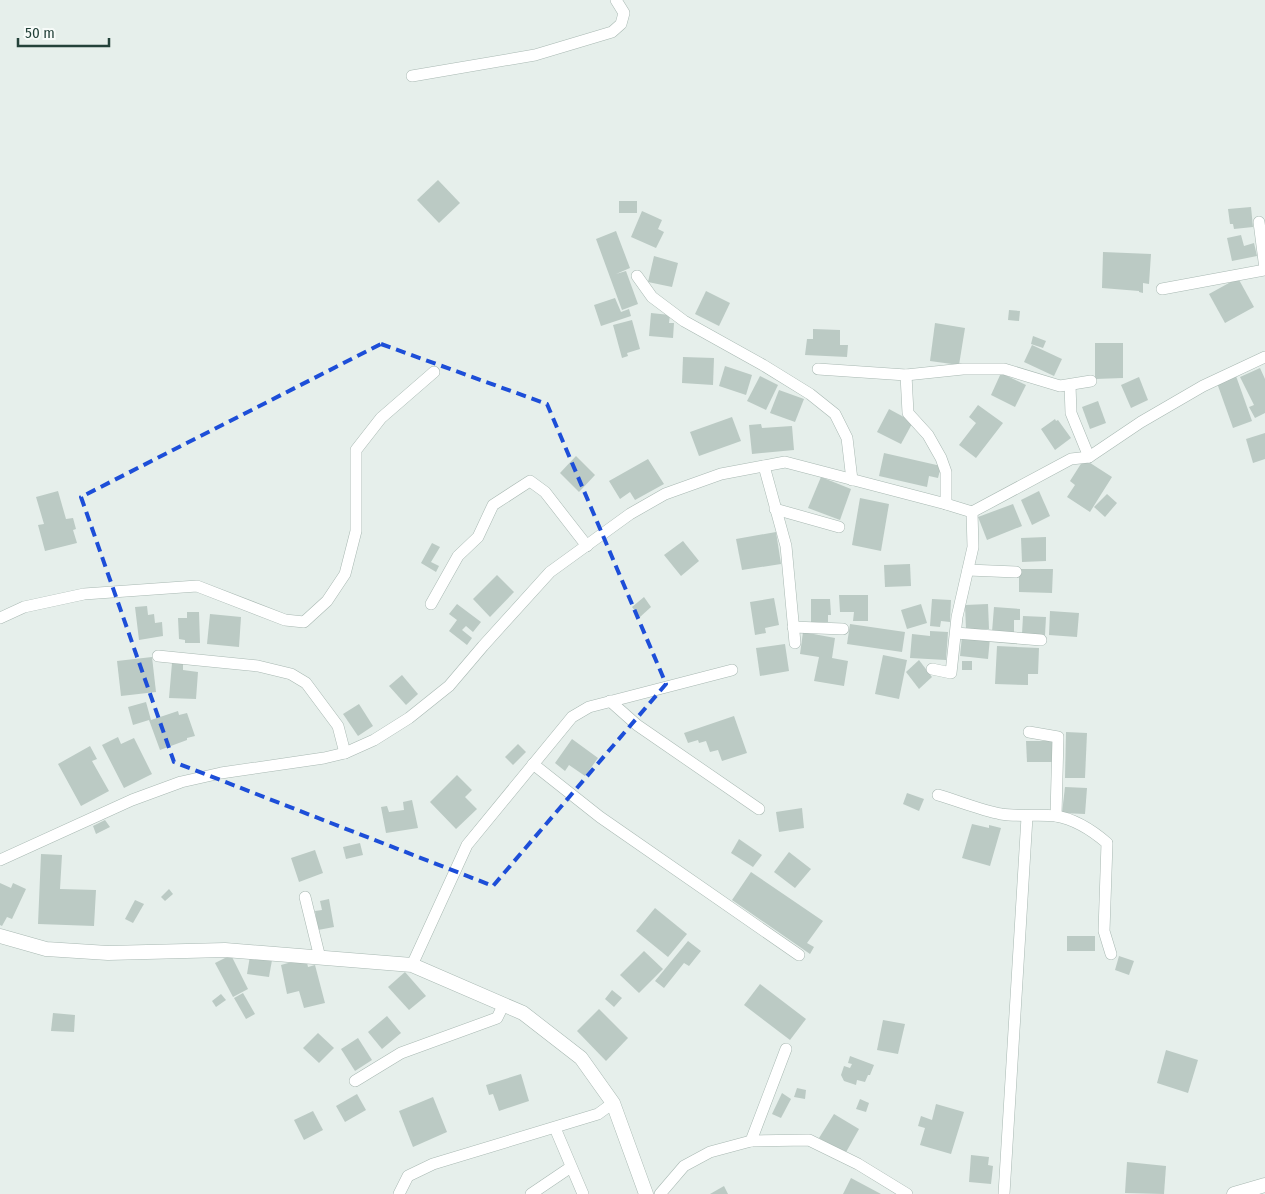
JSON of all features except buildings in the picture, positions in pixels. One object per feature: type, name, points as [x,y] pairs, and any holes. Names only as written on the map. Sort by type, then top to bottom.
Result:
[{"type":"street","points":[[412,76],[535,54],[612,32],[621,24],[624,13],[616,0]]},
{"type":"street","points":[[1162,289],[1265,269],[1259,222]]},
{"type":"street","points":[[636,276],[652,297],[684,322],[763,365],[810,394],[835,414],[847,438],[852,480]]},
{"type":"street","points":[[0,860],[132,800],[181,782],[221,773],[324,758],[345,753],[374,740],[410,718],[449,686],[550,572],[630,514],[665,494],[721,474],[785,462],[972,512],[1071,459],[1089,456],[1140,422],[1203,386],[1265,357]]},
{"type":"street","points":[[818,369],[906,375],[963,369],[1004,369],[1060,386],[1091,381]]},
{"type":"street","points":[[0,618],[24,607],[84,594],[197,586],[285,620],[304,622],[327,601],[345,574],[356,531],[356,450],[381,418],[434,372]]},
{"type":"street","points":[[906,375],[908,413],[928,435],[944,465],[946,472],[946,504]]},
{"type":"street","points":[[1070,384],[1071,413],[1089,456]]},
{"type":"street","points":[[764,466],[786,546],[795,643]]},
{"type":"street","points":[[432,604],[458,556],[478,537],[493,505],[530,481],[544,492],[587,546]]},
{"type":"street","points":[[775,509],[839,527]]},
{"type":"street","points":[[932,668],[951,674],[957,617],[973,547],[972,512]]},
{"type":"street","points":[[968,570],[1016,572]]},
{"type":"street","points":[[793,627],[843,629]]},
{"type":"street","points":[[956,633],[1041,640]]},
{"type":"street","points":[[158,656],[258,666],[291,674],[306,683],[338,726],[345,753]]},
{"type":"street","points":[[412,965],[467,845],[572,717],[589,707],[732,670]]},
{"type":"street","points":[[610,701],[637,725],[760,810]]},
{"type":"street","points":[[1029,732],[1058,737],[1056,816]]},
{"type":"street","points":[[533,764],[600,817],[799,955]]},
{"type":"street","points":[[938,794],[1000,814],[1028,817],[1056,816],[1095,833],[1107,843],[1104,931],[1111,954]]},
{"type":"street","points":[[1004,1194],[1028,817]]},
{"type":"street","points":[[305,897],[320,958]]},
{"type":"street","points":[[0,936],[46,949],[108,953],[225,950],[412,965],[523,1012],[581,1058],[613,1103],[646,1194]]},
{"type":"street","points":[[355,1081],[401,1053],[497,1018],[504,1004]]},
{"type":"street","points":[[751,1141],[786,1049]]},
{"type":"street","points":[[398,1194],[408,1176],[433,1164],[598,1114],[613,1103]]},
{"type":"street","points":[[555,1128],[583,1194]]},
{"type":"street","points":[[660,1194],[684,1166],[710,1152],[751,1141],[809,1140],[858,1164],[907,1194]]},
{"type":"street","points":[[531,1194],[571,1167]]},
{"type":"street","points":[[1234,1194],[1265,1185]]},
{"type":"highlighted area","points":[[381,344],[547,404],[666,684],[493,886],[174,762],[81,497]]}]
